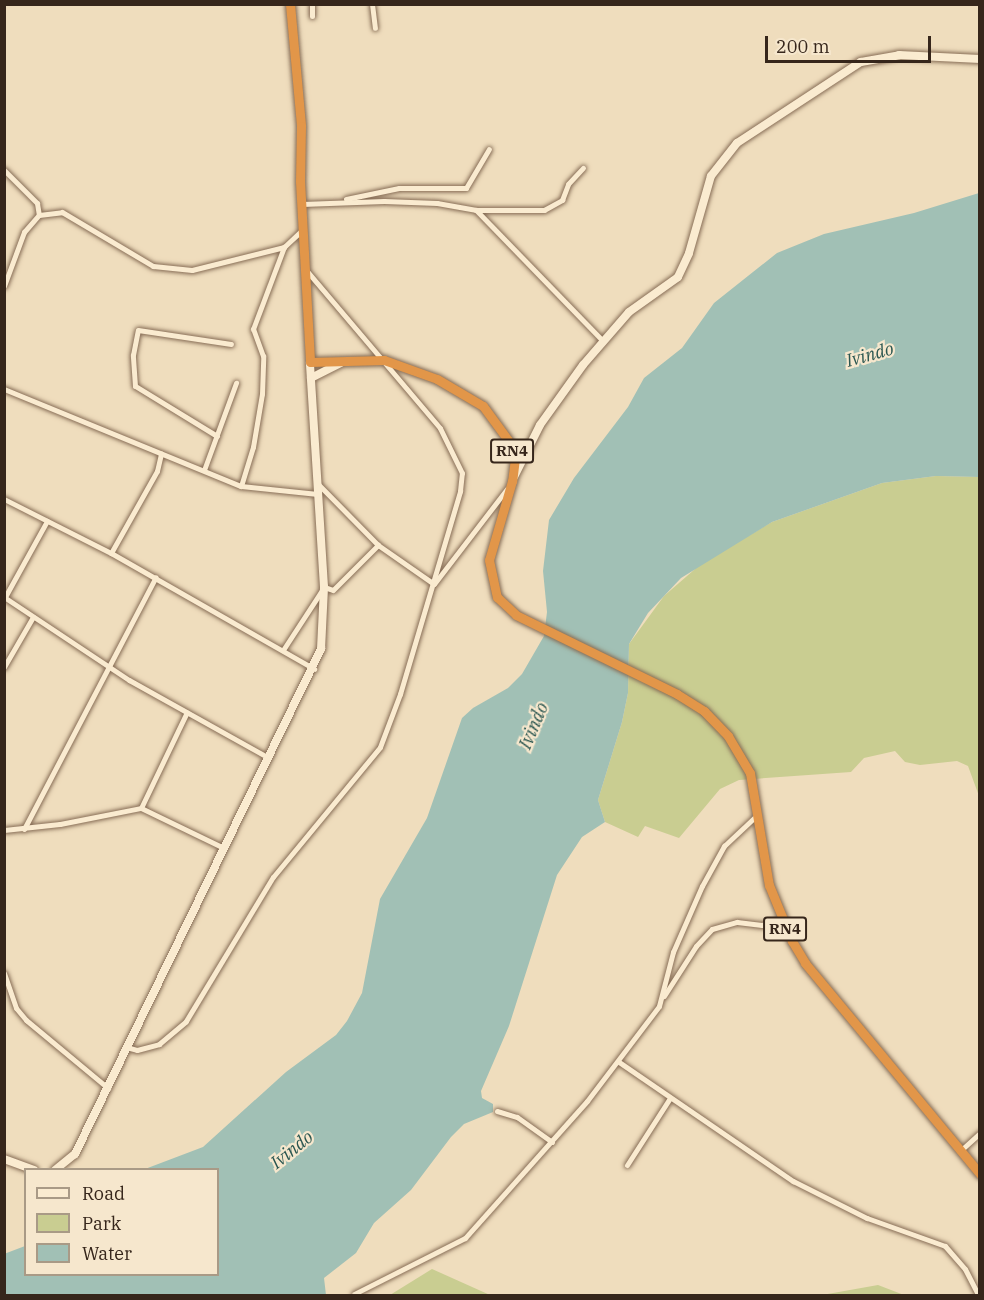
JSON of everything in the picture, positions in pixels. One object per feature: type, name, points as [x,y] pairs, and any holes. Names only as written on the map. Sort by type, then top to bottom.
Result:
[{"type":"highway","points":[[290,4],[302,126],[302,204],[310,362]]},
{"type":"highway","name":"RN4","points":[[310,362],[341,363],[384,360],[437,379],[483,406],[508,440],[515,458],[512,481],[489,560],[491,585],[507,609],[639,673],[704,711],[728,735],[750,773],[770,885],[781,920],[805,963],[980,1174]]},
{"type":"street","points":[[312,4],[312,16]]},
{"type":"street","points":[[372,4],[375,28]]},
{"type":"street","points":[[434,584],[512,481],[540,425],[603,341],[629,312],[678,277],[689,254],[711,176],[743,138],[861,62],[899,55],[980,59]]},
{"type":"street","points":[[333,202],[399,188],[466,188],[489,149]]},
{"type":"street","points":[[302,204],[437,203],[476,210],[544,210],[562,200],[568,184],[584,168]]},
{"type":"street","points":[[4,170],[37,203],[39,215]]},
{"type":"street","points":[[476,210],[603,341]]},
{"type":"street","points":[[4,286],[24,232],[39,215],[62,212],[153,266],[192,270],[284,247]]},
{"type":"street","points":[[241,486],[254,447],[262,394],[263,356],[253,329],[284,247],[303,229]]},
{"type":"street","points":[[124,1047],[137,1050],[159,1044],[186,1021],[273,877],[380,747],[434,584],[462,473],[440,428],[306,270]]},
{"type":"street","points":[[218,436],[135,386],[133,355],[138,330],[231,344]]},
{"type":"street","points":[[58,1168],[75,1154],[108,1088],[124,1047],[314,669],[321,649],[324,587],[310,362]]},
{"type":"street","points":[[311,378],[341,363]]},
{"type":"street","points":[[204,471],[236,383]]},
{"type":"street","points":[[4,389],[241,486],[318,494]]},
{"type":"street","points":[[111,553],[157,471],[161,453]]},
{"type":"street","points":[[316,482],[378,545],[434,584]]},
{"type":"street","points":[[4,499],[111,553],[314,669]]},
{"type":"street","points":[[47,521],[5,597],[109,667],[269,758]]},
{"type":"street","points":[[324,587],[333,590],[378,545]]},
{"type":"street","points":[[24,829],[156,578]]},
{"type":"street","points":[[284,651],[324,587]]},
{"type":"street","points":[[4,667],[33,617]]},
{"type":"street","points":[[141,808],[187,712]]},
{"type":"street","points":[[4,830],[24,829],[141,808],[224,848]]},
{"type":"street","points":[[659,1006],[673,952],[702,886],[724,846],[758,814]]},
{"type":"street","points":[[354,1294],[465,1238],[552,1142],[619,1062],[659,1006],[696,946],[712,929],[730,923],[762,925],[781,920]]},
{"type":"street","points":[[4,973],[16,1008],[26,1020],[108,1088]]},
{"type":"street","points":[[619,1062],[670,1098],[821,1196],[945,1246],[965,1269],[979,1296]]},
{"type":"street","points":[[627,1165],[670,1098]]},
{"type":"street","points":[[497,1111],[517,1117],[552,1142]]},
{"type":"street","points":[[960,1151],[980,1133]]},
{"type":"street","points":[[4,1159],[29,1168]]},
{"type":"green space","points":[[936,476],[979,477],[979,796],[968,766],[957,761],[920,765],[905,762],[895,751],[864,758],[851,772],[739,780],[720,789],[679,838],[645,826],[638,837],[605,822],[598,800],[622,722],[628,693],[629,644],[664,596],[702,563],[772,522],[882,483]]},
{"type":"green space","points":[[432,1269],[490,1295],[390,1295]]},
{"type":"green space","points":[[878,1285],[904,1295],[822,1295]]},
{"type":"water","name":"Ivindo","points":[[979,193],[979,477],[936,476],[882,483],[772,522],[681,578],[648,613],[629,644],[628,693],[622,722],[598,800],[605,822],[582,837],[557,875],[509,1026],[481,1091],[482,1098],[493,1104],[493,1112],[464,1124],[451,1137],[411,1190],[374,1223],[356,1253],[324,1278],[326,1295],[5,1295],[4,1254],[24,1246],[24,1276],[219,1276],[219,1168],[148,1168],[203,1147],[286,1072],[336,1035],[347,1021],[362,993],[380,899],[427,818],[462,718],[473,708],[508,688],[522,674],[544,636],[547,612],[543,571],[549,520],[574,478],[628,407],[644,378],[682,348],[714,303],[777,253],[824,234],[914,213]]}]
